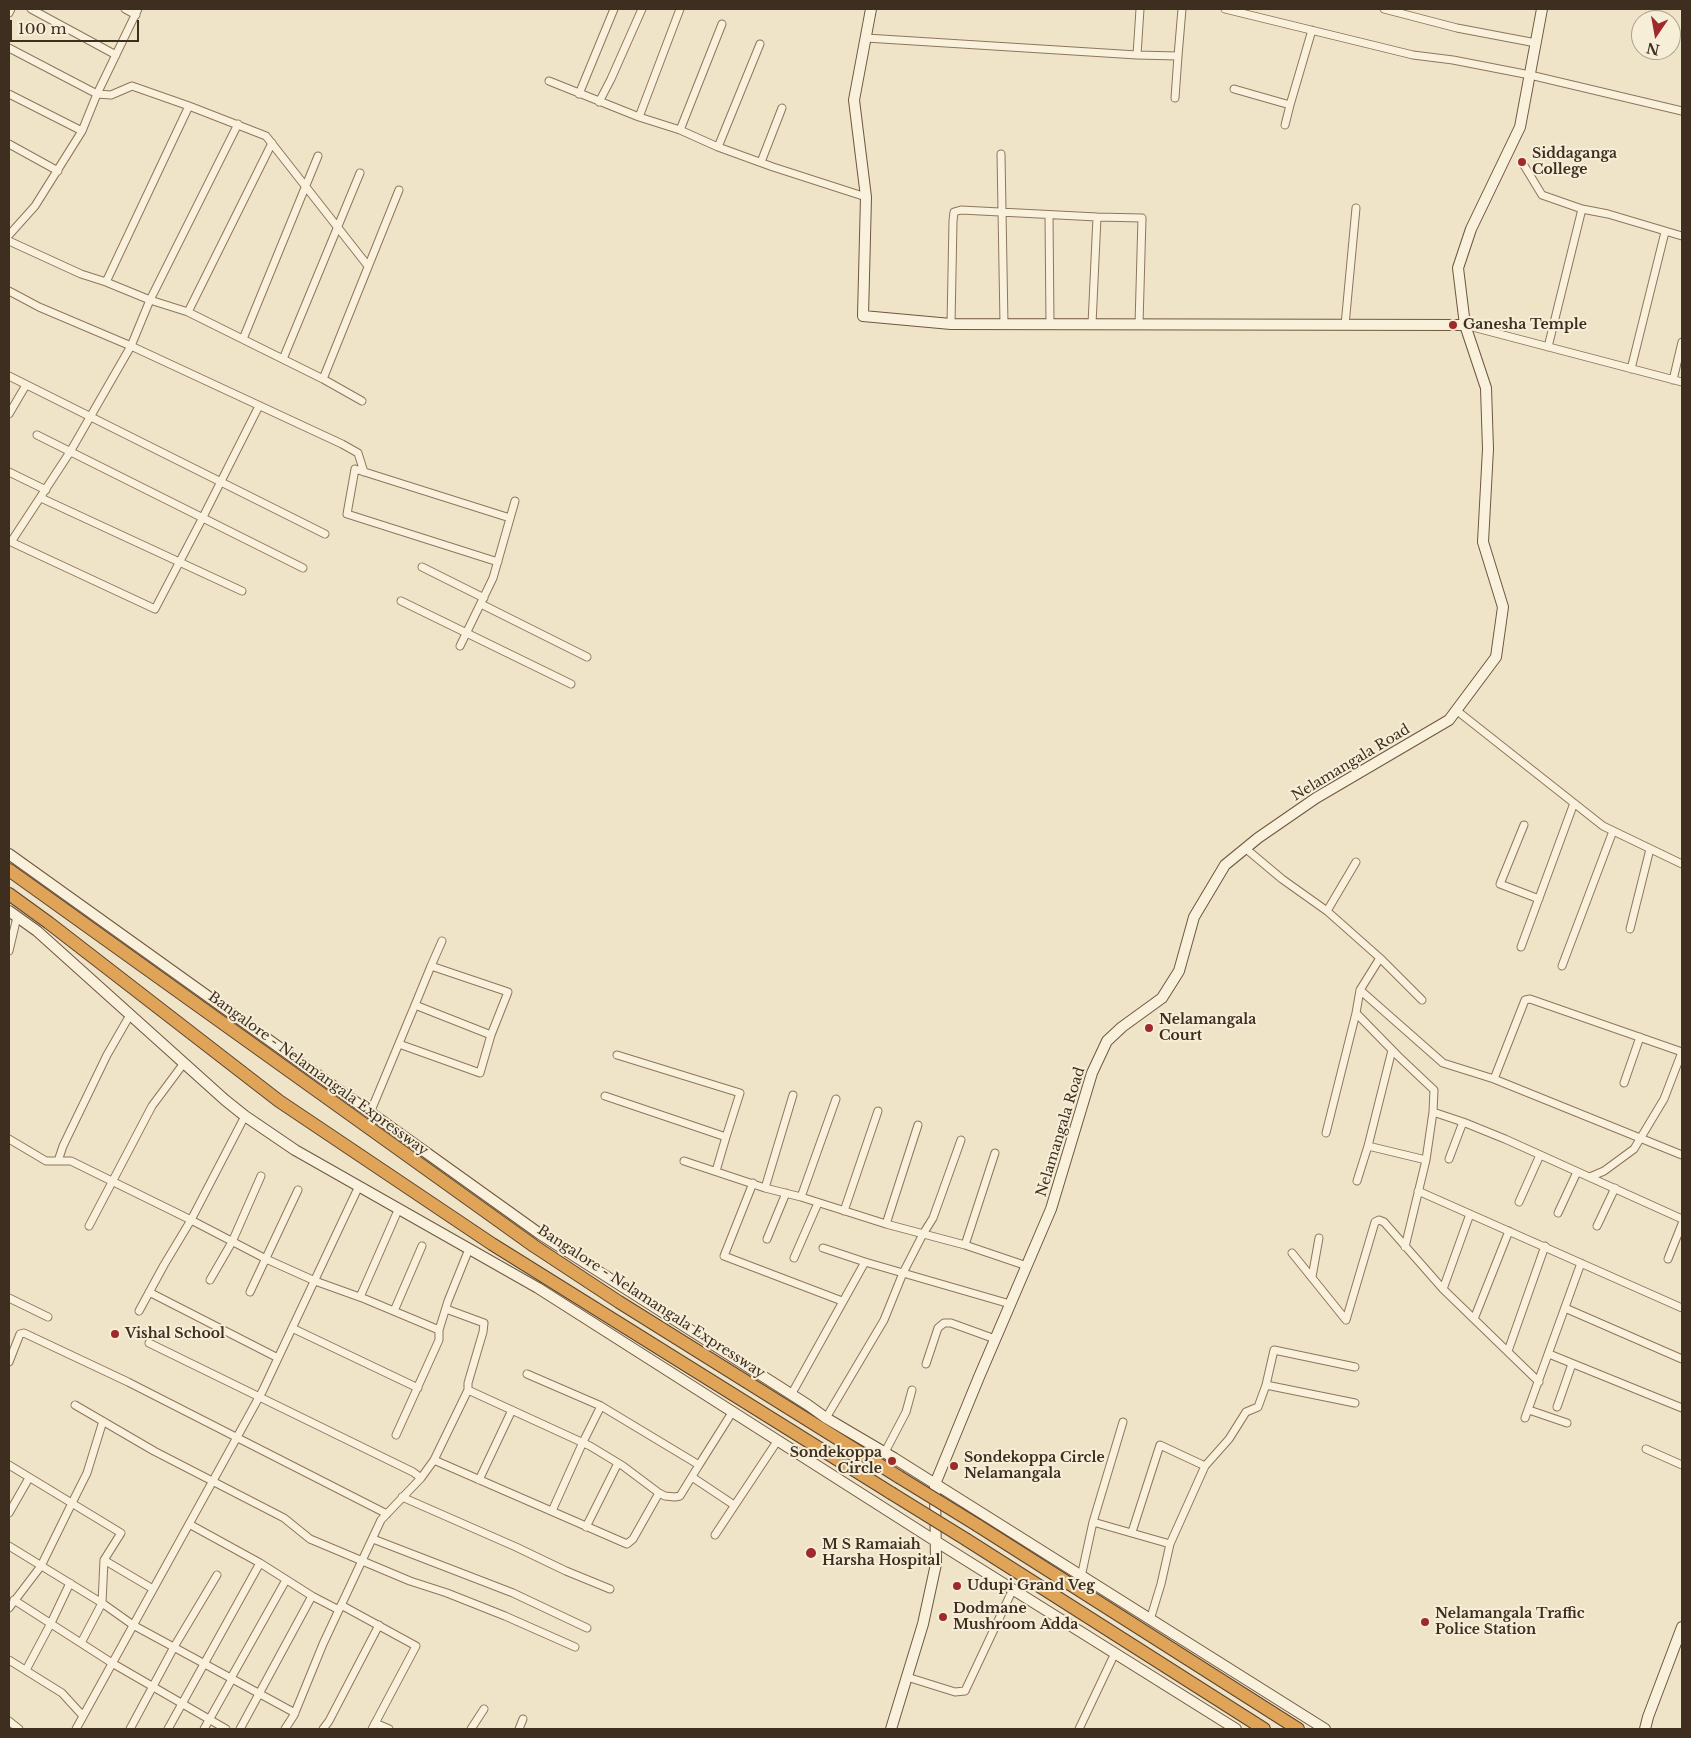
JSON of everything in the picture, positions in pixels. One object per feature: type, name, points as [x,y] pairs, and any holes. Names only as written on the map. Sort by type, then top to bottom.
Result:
[{"type":"highway","name":"Bangalore - Nelamangala Expressway","points":[[9,870],[534,1246],[619,1302],[977,1525],[1298,1729]]},
{"type":"highway","points":[[9,894],[279,1100],[492,1244],[967,1540],[1264,1729]]},
{"type":"street","points":[[9,13],[11,9]]},
{"type":"street","points":[[31,9],[116,55]]},
{"type":"street","points":[[9,235],[35,206],[82,131],[97,94],[137,12],[124,9]]},
{"type":"street","points":[[580,94],[614,9]]},
{"type":"street","points":[[599,102],[642,9]]},
{"type":"street","points":[[639,117],[680,9]]},
{"type":"street","points":[[871,9],[854,100],[866,197],[863,316],[950,324],[1465,325],[1682,382]]},
{"type":"street","points":[[1137,55],[1140,9]]},
{"type":"street","points":[[1175,98],[1182,9]]},
{"type":"street","points":[[1225,9],[1413,55],[1453,60],[1530,75],[1682,111]]},
{"type":"street","points":[[1384,9],[1457,28],[1536,43]]},
{"type":"street","name":"Nelamangala Road","points":[[935,1484],[1051,1209],[1092,1073],[1108,1041],[1122,1026],[1162,998],[1179,971],[1194,917],[1225,865],[1245,848],[1316,798],[1449,720],[1496,657],[1503,607],[1483,542],[1488,449],[1486,388],[1465,325],[1458,268],[1471,229],[1520,127],[1542,9]]},
{"type":"street","points":[[680,130],[722,24]]},
{"type":"street","points":[[1285,125],[1312,30]]},
{"type":"street","points":[[866,38],[1178,56]]},
{"type":"street","points":[[718,147],[760,44]]},
{"type":"street","points":[[9,48],[97,94],[111,95],[132,86],[266,136],[368,266]]},
{"type":"street","points":[[549,81],[639,117],[680,130],[718,147],[866,197]]},
{"type":"street","points":[[1234,89],[1290,106]]},
{"type":"street","points":[[9,94],[82,131]]},
{"type":"street","points":[[106,282],[189,106]]},
{"type":"street","points":[[760,162],[782,108]]},
{"type":"street","points":[[238,124],[150,300],[131,346],[70,452],[10,542],[155,609],[258,406]]},
{"type":"street","points":[[188,312],[272,143]]},
{"type":"street","points":[[9,144],[58,171]]},
{"type":"street","points":[[1001,154],[1004,324]]},
{"type":"street","points":[[243,339],[318,156]]},
{"type":"street","points":[[1522,162],[1542,195],[1582,210],[1608,214],[1682,236]]},
{"type":"street","points":[[282,359],[360,173]]},
{"type":"street","points":[[323,379],[399,190]]},
{"type":"street","points":[[1345,325],[1356,208]]},
{"type":"street","points":[[950,324],[954,212],[961,210],[1096,218],[1142,218],[1139,324]]},
{"type":"street","points":[[1548,347],[1582,210]]},
{"type":"street","points":[[1048,215],[1050,324]]},
{"type":"street","points":[[1092,324],[1096,218]]},
{"type":"street","points":[[1631,369],[1665,232]]},
{"type":"street","points":[[9,241],[81,274],[188,312],[323,379],[362,401]]},
{"type":"street","points":[[9,291],[342,444],[358,453],[364,472]]},
{"type":"street","points":[[1673,380],[1682,342]]},
{"type":"street","points":[[9,376],[325,534]]},
{"type":"street","points":[[9,414],[26,385]]},
{"type":"street","points":[[36,435],[303,568]]},
{"type":"street","points":[[498,562],[347,514],[355,469],[510,518]]},
{"type":"street","points":[[9,472],[46,490]]},
{"type":"street","points":[[41,498],[242,591]]},
{"type":"street","points":[[460,646],[493,578],[515,501]]},
{"type":"street","points":[[422,568],[588,657]]},
{"type":"street","points":[[401,601],[571,684]]},
{"type":"street","points":[[1456,710],[1603,826],[1682,864]]},
{"type":"street","points":[[1521,947],[1574,803]]},
{"type":"street","points":[[1524,825],[1500,884],[1539,899]]},
{"type":"street","points":[[1562,966],[1613,831]]},
{"type":"street","points":[[1245,848],[1282,879],[1327,911],[1380,958],[1422,1000]]},
{"type":"street","points":[[1630,928],[1650,849]]},
{"type":"street","points":[[9,854],[540,1234],[826,1418],[884,1452],[1325,1729]]},
{"type":"street","points":[[1327,911],[1356,862]]},
{"type":"street","points":[[9,951],[13,914],[37,931],[245,1116],[295,1150],[538,1288],[937,1542],[1236,1729]]},
{"type":"street","points":[[370,1113],[442,941]]},
{"type":"street","points":[[1326,1133],[1360,990],[1380,958]]},
{"type":"street","points":[[399,1044],[480,1074],[508,992],[431,966]]},
{"type":"street","points":[[1360,990],[1443,1063],[1494,1079],[1682,1155]]},
{"type":"street","points":[[1494,1079],[1525,1000],[1530,999],[1682,1052],[1664,1099],[1634,1149],[1604,1171],[1590,1177]]},
{"type":"street","points":[[415,1005],[492,1035]]},
{"type":"street","points":[[1356,1013],[1434,1090],[1433,1112],[1426,1160],[1405,1247]]},
{"type":"street","points":[[58,1160],[107,1055],[130,1015]]},
{"type":"street","points":[[1624,1083],[1640,1037]]},
{"type":"street","points":[[1357,1181],[1368,1146],[1392,1050]]},
{"type":"street","points":[[617,1056],[740,1093],[716,1171]]},
{"type":"street","points":[[89,1226],[152,1106],[184,1063]]},
{"type":"street","points":[[765,1188],[793,1095]]},
{"type":"street","points":[[605,1096],[726,1137]]},
{"type":"street","points":[[801,1197],[836,1099]]},
{"type":"street","points":[[844,1211],[878,1111]]},
{"type":"street","points":[[1433,1112],[1463,1122],[1540,1155],[1682,1219]]},
{"type":"street","points":[[139,1311],[191,1220],[245,1116]]},
{"type":"street","points":[[1449,1159],[1463,1122]]},
{"type":"street","points":[[886,1224],[918,1125]]},
{"type":"street","points":[[9,1139],[46,1161],[71,1161],[266,1259],[315,1281],[360,1297],[439,1330]]},
{"type":"street","points":[[826,1418],[884,1320],[903,1273],[933,1218],[961,1140]]},
{"type":"street","points":[[1368,1146],[1426,1160]]},
{"type":"street","points":[[965,1245],[995,1153]]},
{"type":"street","points":[[1519,1202],[1540,1155]]},
{"type":"street","points":[[684,1161],[765,1188],[965,1245],[1027,1266]]},
{"type":"street","points":[[1558,1213],[1577,1172]]},
{"type":"street","points":[[210,1280],[232,1242],[261,1176]]},
{"type":"street","points":[[753,1183],[724,1256],[842,1300]]},
{"type":"street","points":[[77,1729],[259,1397],[359,1186]]},
{"type":"street","points":[[1597,1226],[1615,1188]]},
{"type":"street","points":[[250,1292],[298,1190]]},
{"type":"street","points":[[1418,1190],[1682,1308]]},
{"type":"street","points":[[767,1239],[786,1193]]},
{"type":"street","points":[[794,1258],[818,1203]]},
{"type":"street","points":[[360,1297],[399,1208]]},
{"type":"street","points":[[1443,1289],[1470,1214]]},
{"type":"street","points":[[1292,1253],[1346,1320],[1375,1222],[1379,1220],[1384,1222],[1443,1289],[1539,1382]]},
{"type":"street","points":[[1668,1259],[1682,1224]]},
{"type":"street","points":[[1474,1319],[1510,1231]]},
{"type":"street","points":[[1312,1277],[1319,1238]]},
{"type":"street","points":[[394,1312],[422,1246]]},
{"type":"street","points":[[1508,1351],[1545,1246]]},
{"type":"street","points":[[823,1248],[1010,1304]]},
{"type":"street","points":[[396,1435],[439,1340],[439,1330],[446,1309],[469,1250]]},
{"type":"street","points":[[790,1395],[865,1262]]},
{"type":"street","points":[[1525,1418],[1581,1262]]},
{"type":"street","points":[[149,1292],[278,1358]]},
{"type":"street","points":[[9,1298],[48,1317]]},
{"type":"street","points":[[1566,1308],[1682,1359]]},
{"type":"street","points":[[285,1729],[295,1713],[323,1644],[381,1520],[434,1460],[468,1390],[468,1383],[484,1323],[446,1309]]},
{"type":"street","points":[[926,1364],[938,1328],[944,1323],[951,1323],[995,1339]]},
{"type":"street","points":[[292,1328],[418,1388]]},
{"type":"street","points":[[9,1362],[20,1334],[24,1333],[128,1382],[387,1514]]},
{"type":"street","points":[[149,1343],[413,1472],[420,1478]]},
{"type":"street","points":[[1150,1620],[1170,1544],[1205,1466],[1229,1439],[1246,1412],[1258,1406],[1266,1385],[1274,1350],[1355,1367]]},
{"type":"street","points":[[1549,1354],[1682,1408]]},
{"type":"street","points":[[1557,1407],[1572,1364]]},
{"type":"street","points":[[527,1374],[601,1406],[699,1465]]},
{"type":"street","points":[[1266,1385],[1355,1403]]},
{"type":"street","points":[[468,1390],[583,1442],[618,1463],[659,1493],[675,1497],[680,1496],[733,1411]]},
{"type":"street","points":[[884,1452],[906,1412],[912,1390]]},
{"type":"street","points":[[76,1405],[212,1482],[284,1518],[310,1539],[410,1581],[447,1593],[505,1616],[575,1647]]},
{"type":"street","points":[[552,1511],[601,1406]]},
{"type":"street","points":[[479,1480],[512,1410]]},
{"type":"street","points":[[1529,1410],[1567,1423]]},
{"type":"street","points":[[9,1608],[41,1566],[87,1473],[103,1421]]},
{"type":"street","points":[[1081,1576],[1093,1522],[1123,1422]]},
{"type":"street","points":[[715,1535],[778,1440]]},
{"type":"street","points":[[1132,1532],[1160,1445],[1205,1466]]},
{"type":"street","points":[[1646,1449],[1682,1465]]},
{"type":"street","points":[[434,1460],[627,1544],[633,1539],[659,1493]]},
{"type":"street","points":[[586,1527],[618,1463]]},
{"type":"street","points":[[9,1465],[121,1533],[104,1560],[102,1603],[81,1642]]},
{"type":"street","points":[[692,1477],[734,1506]]},
{"type":"street","points":[[9,1513],[28,1478]]},
{"type":"street","points":[[891,1729],[923,1624],[936,1564],[935,1484]]},
{"type":"street","points":[[402,1497],[610,1589]]},
{"type":"street","points":[[1093,1522],[1170,1544]]},
{"type":"street","points":[[189,1524],[260,1563],[312,1596],[379,1625],[416,1646],[373,1726],[389,1729]]},
{"type":"street","points":[[373,1538],[512,1593],[587,1628]]},
{"type":"street","points":[[10,1548],[102,1603],[133,1625],[295,1713]]},
{"type":"street","points":[[104,1560],[154,1589]]},
{"type":"street","points":[[168,1729],[260,1563]]},
{"type":"street","points":[[130,1729],[174,1647],[217,1575]]},
{"type":"street","points":[[204,1729],[286,1580]]},
{"type":"street","points":[[26,1670],[70,1583]]},
{"type":"street","points":[[907,1677],[955,1692],[964,1691],[1012,1589]]},
{"type":"street","points":[[240,1729],[312,1596]]},
{"type":"street","points":[[14,1600],[112,1663],[226,1729]]},
{"type":"street","points":[[323,1729],[379,1625]]},
{"type":"street","points":[[1645,1729],[1682,1627]]},
{"type":"street","points":[[1079,1729],[1115,1653]]},
{"type":"street","points":[[9,1660],[62,1693],[83,1716]]},
{"type":"street","points":[[471,1729],[484,1709]]},
{"type":"street","points":[[519,1729],[523,1720]]},
{"type":"street","points":[[9,1722],[19,1729]]},
{"type":"place","name":"Siddaganga College","points":[[1522,162]]},
{"type":"place","name":"Ganesha Temple","points":[[1453,325]]},
{"type":"place","name":"Nelamangala Court","points":[[1149,1028]]},
{"type":"place","name":"Vishal School","points":[[115,1334]]},
{"type":"place","name":"Sondekoppa Circle","points":[[892,1461]]},
{"type":"place","name":"Sondekoppa Circle Nelamangala","points":[[954,1466]]},
{"type":"place","name":"M S Ramaiah Harsha Hospital","points":[[811,1553]]},
{"type":"place","name":"Udupi Grand Veg","points":[[957,1586]]},
{"type":"place","name":"Dodmane Mushroom Adda","points":[[943,1617]]},
{"type":"place","name":"Nelamangala Traffic Police Station","points":[[1425,1622]]}]
